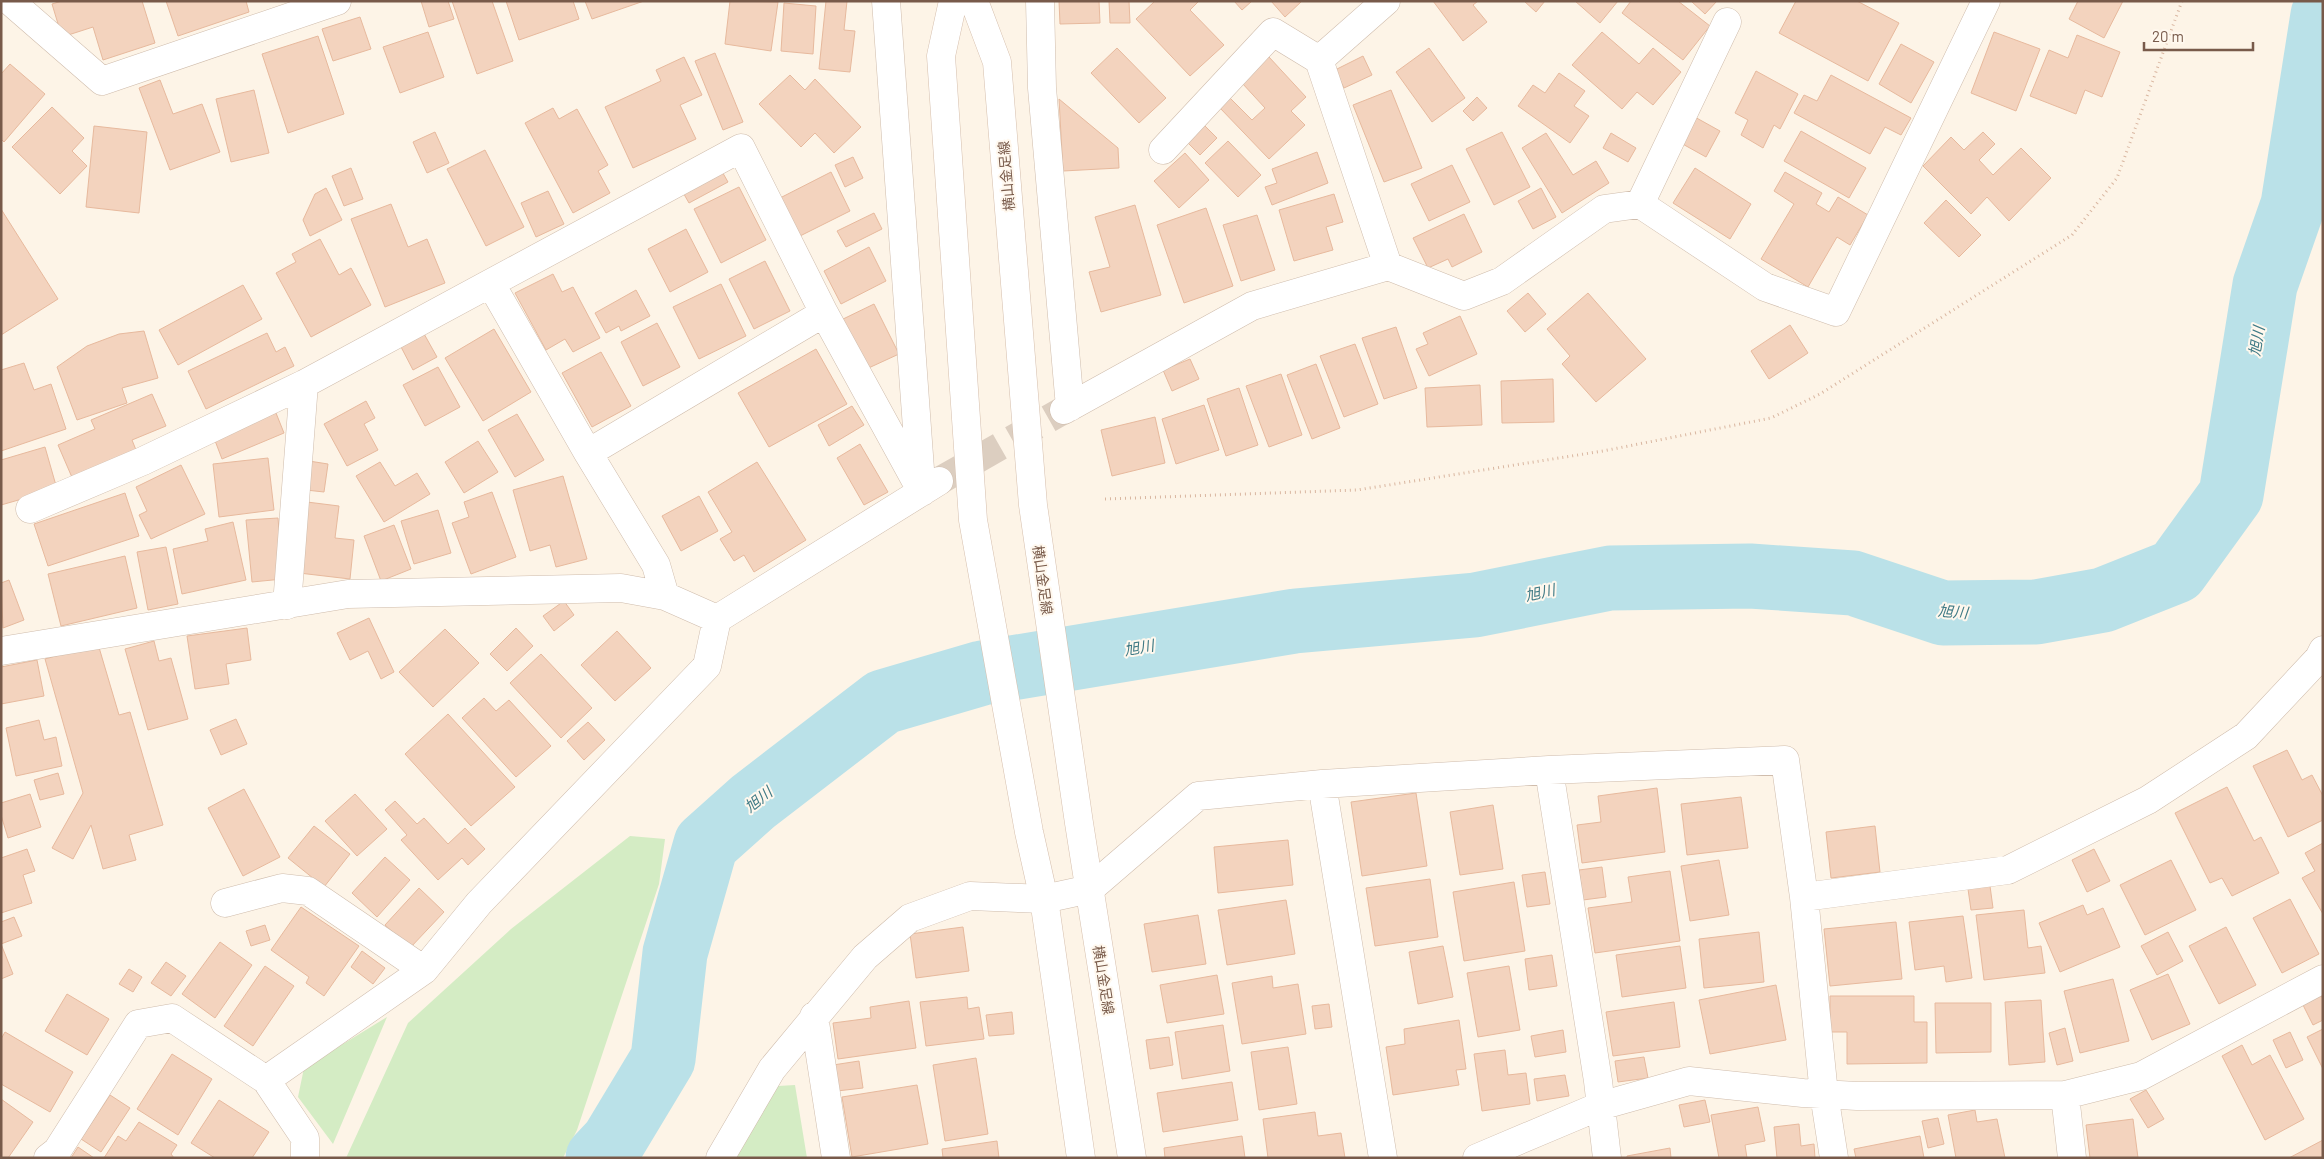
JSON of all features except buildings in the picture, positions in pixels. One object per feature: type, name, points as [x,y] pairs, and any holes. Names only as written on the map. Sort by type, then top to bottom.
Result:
[{"type":"street","points":[[10,1],[102,81],[337,1]]},
{"type":"street","points":[[886,1],[930,487]]},
{"type":"street","points":[[953,1],[941,56],[973,520],[1029,832],[1044,899],[1082,1158]]},
{"type":"street","name":"横山金足線","points":[[974,1],[997,62],[1032,505],[1132,1158]]},
{"type":"street","points":[[1040,1],[1042,88],[1067,409],[1252,306],[1388,266],[1464,296],[1502,281],[1604,209],[1640,204],[1765,287],[1836,312],[1986,1]]},
{"type":"street","points":[[1320,60],[1386,1]]},
{"type":"street","points":[[1640,204],[1727,22]]},
{"type":"street","points":[[1163,150],[1273,32],[1320,60],[1388,266]]},
{"type":"street","points":[[30,510],[143,461],[304,384],[741,148],[824,313],[930,487]]},
{"type":"street","points":[[491,284],[588,453],[656,565],[665,596]]},
{"type":"street","points":[[588,453],[824,313]]},
{"type":"street","points":[[287,605],[304,384]]},
{"type":"street","points":[[266,1080],[424,970],[480,903],[708,666],[717,619],[930,487]]},
{"type":"street","points":[[1,651],[348,594],[621,588],[665,596],[717,619]]},
{"type":"street","points":[[1804,897],[2008,870],[2148,800],[2246,736],[2321,658]]},
{"type":"street","points":[[720,1158],[772,1069],[814,1016],[865,957],[910,918],[970,896],[1044,899],[1090,889],[1198,796],[1322,784],[1549,770],[1785,760],[1804,897],[1824,1094],[1834,1158]]},
{"type":"street","points":[[1549,770],[1598,1081],[1607,1158]]},
{"type":"street","points":[[1322,784],[1383,1158]]},
{"type":"street","points":[[225,903],[282,888],[308,891],[424,970]]},
{"type":"street","points":[[1477,1158],[1600,1106],[1689,1081],[1857,1096],[2065,1095],[2141,1076],[2323,979]]},
{"type":"street","points":[[814,1016],[836,1158]]},
{"type":"street","points":[[48,1158],[57,1151],[138,1024],[172,1018],[266,1080],[305,1138],[305,1158]]},
{"type":"street","points":[[2065,1095],[2072,1158]]},
{"type":"path","points":[[1104,499],[1357,490],[1603,452],[1772,418],[1820,394],[2072,235],[2117,178],[2182,1]]},
{"type":"green space","points":[[630,836],[665,839],[659,884],[577,1130],[563,1158],[346,1158],[408,1023],[511,929]]},
{"type":"green space","points":[[387,1017],[333,1144],[298,1097],[304,1068]]},
{"type":"green space","points":[[795,1085],[807,1158],[734,1158],[778,1086]]},
{"type":"waterway","name":"旭川","points":[[598,1158],[613,1142],[663,1059],[675,953],[706,844],[753,802],[883,702],[982,673],[1295,621],[1475,605],[1610,578],[1750,576],[1853,583],[1943,613],[2036,612],[2103,600],[2176,571],[2231,495],[2265,285],[2293,205],[2323,15]]},
{"type":"tunnel","points":[[939,481],[1064,410]]}]
